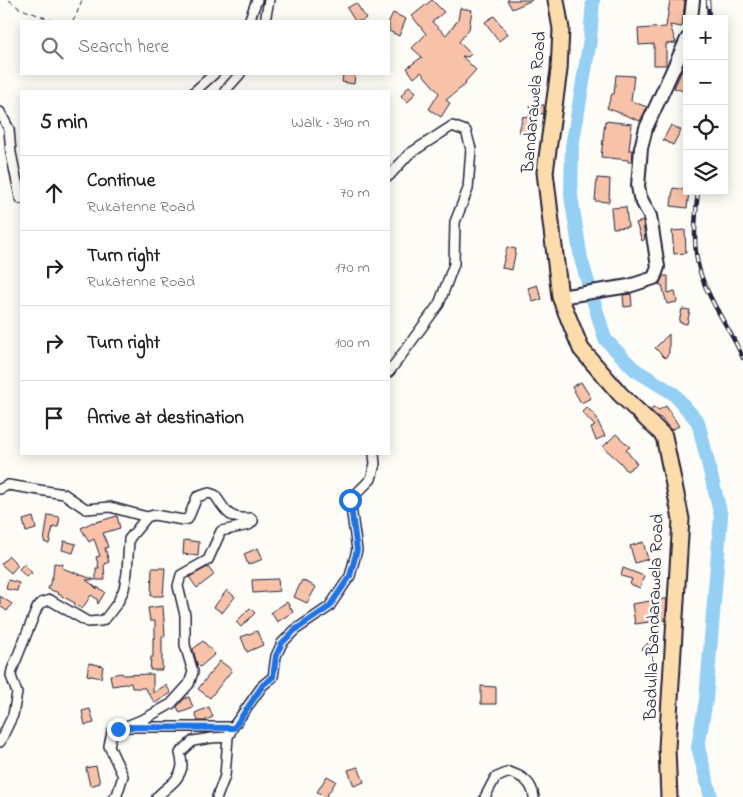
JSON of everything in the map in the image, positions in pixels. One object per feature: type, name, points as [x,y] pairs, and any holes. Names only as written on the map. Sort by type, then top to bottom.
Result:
[{"type":"highway","name":"Bandarawela Road","points":[[556,0],[561,29],[558,70],[545,172],[560,297]]},
{"type":"highway","name":"Badulla-Bandarawela Road","points":[[560,297],[581,349],[620,394],[664,436],[681,519],[667,748],[669,797]]},
{"type":"street","points":[[249,20],[257,0]]},
{"type":"street","points":[[265,20],[270,0]]},
{"type":"street","points":[[692,15],[693,0]]},
{"type":"street","points":[[560,297],[629,286],[654,278],[658,267],[650,216],[640,197],[638,186],[641,148],[646,128],[683,48]]},
{"type":"street","points":[[196,90],[213,75]]},
{"type":"street","points":[[226,90],[239,75]]},
{"type":"street","points":[[0,112],[9,129],[11,153],[20,197]]},
{"type":"street","points":[[390,175],[409,154],[452,126],[466,130],[471,149],[468,189],[455,222],[454,264],[439,304],[390,371]]},
{"type":"street","points":[[217,797],[224,776],[228,737],[263,685],[273,677],[276,656],[282,643],[295,630],[329,607],[350,576],[357,550],[350,500],[371,479],[375,464],[374,455]]},
{"type":"street","points":[[0,489],[8,485],[64,494],[86,509],[110,507],[147,517],[154,515],[183,520],[188,519],[197,497],[209,493],[216,495],[226,513],[242,519],[252,518],[253,521],[249,525],[221,531],[208,560],[181,575],[178,586],[185,616],[185,645],[193,672],[189,684],[171,704],[146,718],[112,732],[109,746],[123,776],[117,795],[114,797]]},
{"type":"street","points":[[0,742],[13,715],[17,693],[11,676],[12,670],[36,608],[41,603],[50,600],[88,622],[101,621],[106,618],[118,602],[124,589],[129,539],[147,517]]},
{"type":"street","points":[[124,727],[234,728]]},
{"type":"street","points":[[157,797],[178,779],[182,765],[180,753],[193,742],[210,738],[228,737]]},
{"type":"street","points":[[485,797],[495,778],[509,772],[519,774],[526,781],[532,788],[534,797]]},
{"type":"path","points":[[8,0],[19,8],[51,20]]},
{"type":"path","points":[[73,20],[76,18],[82,0]]},
{"type":"building","points":[[432,0],[444,12],[432,22],[446,35],[458,20],[460,8],[472,10],[469,29],[459,42],[471,54],[468,57],[462,56],[476,70],[465,82],[466,84],[446,100],[450,103],[441,117],[429,109],[439,93],[421,72],[414,78],[407,68],[422,57],[412,48],[426,34],[412,16]]},
{"type":"building","points":[[507,0],[532,0],[512,9]]},
{"type":"building","points":[[670,0],[685,0],[682,27],[670,25],[676,43],[666,44],[666,65],[654,65],[654,44],[639,45],[638,29],[666,27]]},
{"type":"building","points":[[356,3],[366,18],[363,20],[354,20],[347,8]]},
{"type":"building","points":[[393,13],[406,19],[399,36],[390,32],[390,20]]},
{"type":"building","points":[[494,16],[508,34],[499,41],[485,22]]},
{"type":"building","points":[[683,68],[683,91],[674,88]]},
{"type":"building","points":[[343,75],[355,75],[354,84],[342,82]]},
{"type":"building","points":[[616,75],[634,76],[631,101],[647,107],[640,121],[607,108],[612,94],[614,94]]},
{"type":"building","points":[[409,86],[416,92],[408,102],[401,96]]},
{"type":"building","points":[[530,105],[544,105],[544,114],[535,113],[529,135],[519,132],[523,116],[529,118]]},
{"type":"building","points":[[605,121],[632,124],[629,150],[633,150],[632,162],[601,157]]},
{"type":"building","points":[[671,125],[681,130],[673,145],[663,140]]},
{"type":"building","points":[[597,178],[610,179],[609,202],[595,201]]},
{"type":"building","points":[[673,188],[683,189],[683,195],[689,195],[687,208],[671,206]]},
{"type":"building","points":[[626,207],[628,227],[613,228],[611,208]]},
{"type":"building","points":[[643,221],[645,239],[642,241],[636,223]]},
{"type":"building","points":[[685,230],[686,253],[674,254],[672,231]]},
{"type":"building","points":[[507,247],[516,249],[512,270],[502,268]]},
{"type":"building","points":[[663,276],[668,276],[668,293],[675,291],[677,302],[667,304],[662,285],[659,285]]},
{"type":"building","points":[[537,285],[542,299],[533,302],[528,288]]},
{"type":"building","points":[[631,294],[632,306],[624,307],[623,295]]},
{"type":"building","points":[[682,309],[690,310],[687,324],[679,322]]},
{"type":"building","points":[[669,334],[669,353],[665,358],[655,348]]},
{"type":"building","points":[[581,382],[591,398],[581,403],[572,387]]},
{"type":"building","points":[[666,406],[679,426],[671,430],[661,418],[651,411],[653,407],[659,410]]},
{"type":"building","points":[[587,407],[598,419],[605,436],[596,440],[591,428],[595,426],[582,412]]},
{"type":"building","points":[[616,434],[630,447],[626,450],[637,464],[627,471],[603,447]]},
{"type":"building","points":[[48,515],[60,517],[58,527],[53,527],[49,544],[44,542]]},
{"type":"building","points":[[117,516],[120,528],[103,533],[108,547],[105,548],[109,562],[104,564],[105,580],[96,580],[96,568],[99,568],[96,557],[100,556],[94,539],[89,542],[81,528],[93,522]]},
{"type":"building","points":[[33,517],[36,529],[26,532],[23,520]]},
{"type":"building","points":[[184,540],[199,542],[198,556],[183,554]]},
{"type":"building","points":[[64,541],[76,544],[73,553],[62,550]]},
{"type":"building","points":[[643,542],[648,559],[635,563],[630,546]]},
{"type":"building","points":[[258,548],[263,559],[248,565],[244,554]]},
{"type":"building","points":[[9,556],[18,565],[11,573],[1,564]]},
{"type":"building","points":[[54,563],[63,564],[62,568],[95,580],[86,580],[97,589],[97,587],[105,592],[98,604],[97,599],[91,595],[82,609],[59,593],[48,589],[53,575]]},
{"type":"building","points":[[24,564],[32,573],[26,577],[19,569]]},
{"type":"building","points":[[208,567],[214,575],[197,588],[189,577]]},
{"type":"building","points":[[152,568],[165,568],[163,596],[151,596]]},
{"type":"building","points":[[623,568],[644,576],[640,588],[630,584],[632,579],[621,576]]},
{"type":"building","points":[[278,579],[280,591],[253,593],[252,580]]},
{"type":"building","points":[[8,580],[19,583],[17,591],[6,589]]},
{"type":"building","points":[[302,580],[316,587],[307,603],[294,597]]},
{"type":"building","points":[[227,590],[235,597],[222,613],[214,607]]},
{"type":"building","points":[[0,596],[12,604],[7,611],[0,606]]},
{"type":"building","points":[[656,599],[667,599],[665,620],[635,624],[632,604]]},
{"type":"building","points":[[287,602],[293,612],[277,622],[271,612]]},
{"type":"building","points":[[163,606],[165,636],[162,636],[162,670],[150,670],[151,657],[153,657],[153,638],[155,638],[155,621],[150,621],[148,608]]},
{"type":"building","points":[[250,608],[255,613],[241,627],[236,622]]},
{"type":"building","points":[[257,631],[263,645],[247,652],[241,637]]},
{"type":"building","points":[[652,639],[660,646],[650,656],[642,649]]},
{"type":"building","points":[[203,641],[215,654],[200,667],[197,664],[193,649]]},
{"type":"building","points":[[220,661],[232,670],[210,698],[198,689]]},
{"type":"building","points":[[89,663],[103,666],[101,678],[87,675]]},
{"type":"building","points":[[122,673],[123,675],[153,674],[153,693],[166,685],[171,693],[155,703],[145,688],[132,688],[131,683],[112,686],[110,675]]},
{"type":"building","points":[[481,686],[496,687],[496,704],[481,704]]},
{"type":"building","points":[[189,697],[193,708],[180,713],[177,707],[184,699]]},
{"type":"building","points":[[209,707],[213,717],[204,721],[198,721],[195,713]]},
{"type":"building","points":[[90,709],[94,723],[85,725],[82,711]]},
{"type":"building","points":[[96,766],[100,783],[90,786],[86,768]]},
{"type":"building","points":[[358,767],[364,782],[354,786],[348,770]]},
{"type":"building","points":[[327,776],[336,781],[326,797],[317,792]]},
{"type":"waterway","points":[[593,0],[590,40],[572,147],[571,196],[581,259],[605,339],[634,369],[674,394],[698,422],[721,516],[706,700],[698,747],[711,797]]},
{"type":"railway","points":[[708,0],[709,15]]},
{"type":"railway","points":[[698,195],[695,233],[698,265],[710,297],[743,358]]},
{"type":"route","points":[[118,729],[124,727],[234,728],[263,685],[273,677],[276,656],[282,643],[295,630],[329,607],[350,576],[357,550],[350,500]]}]
